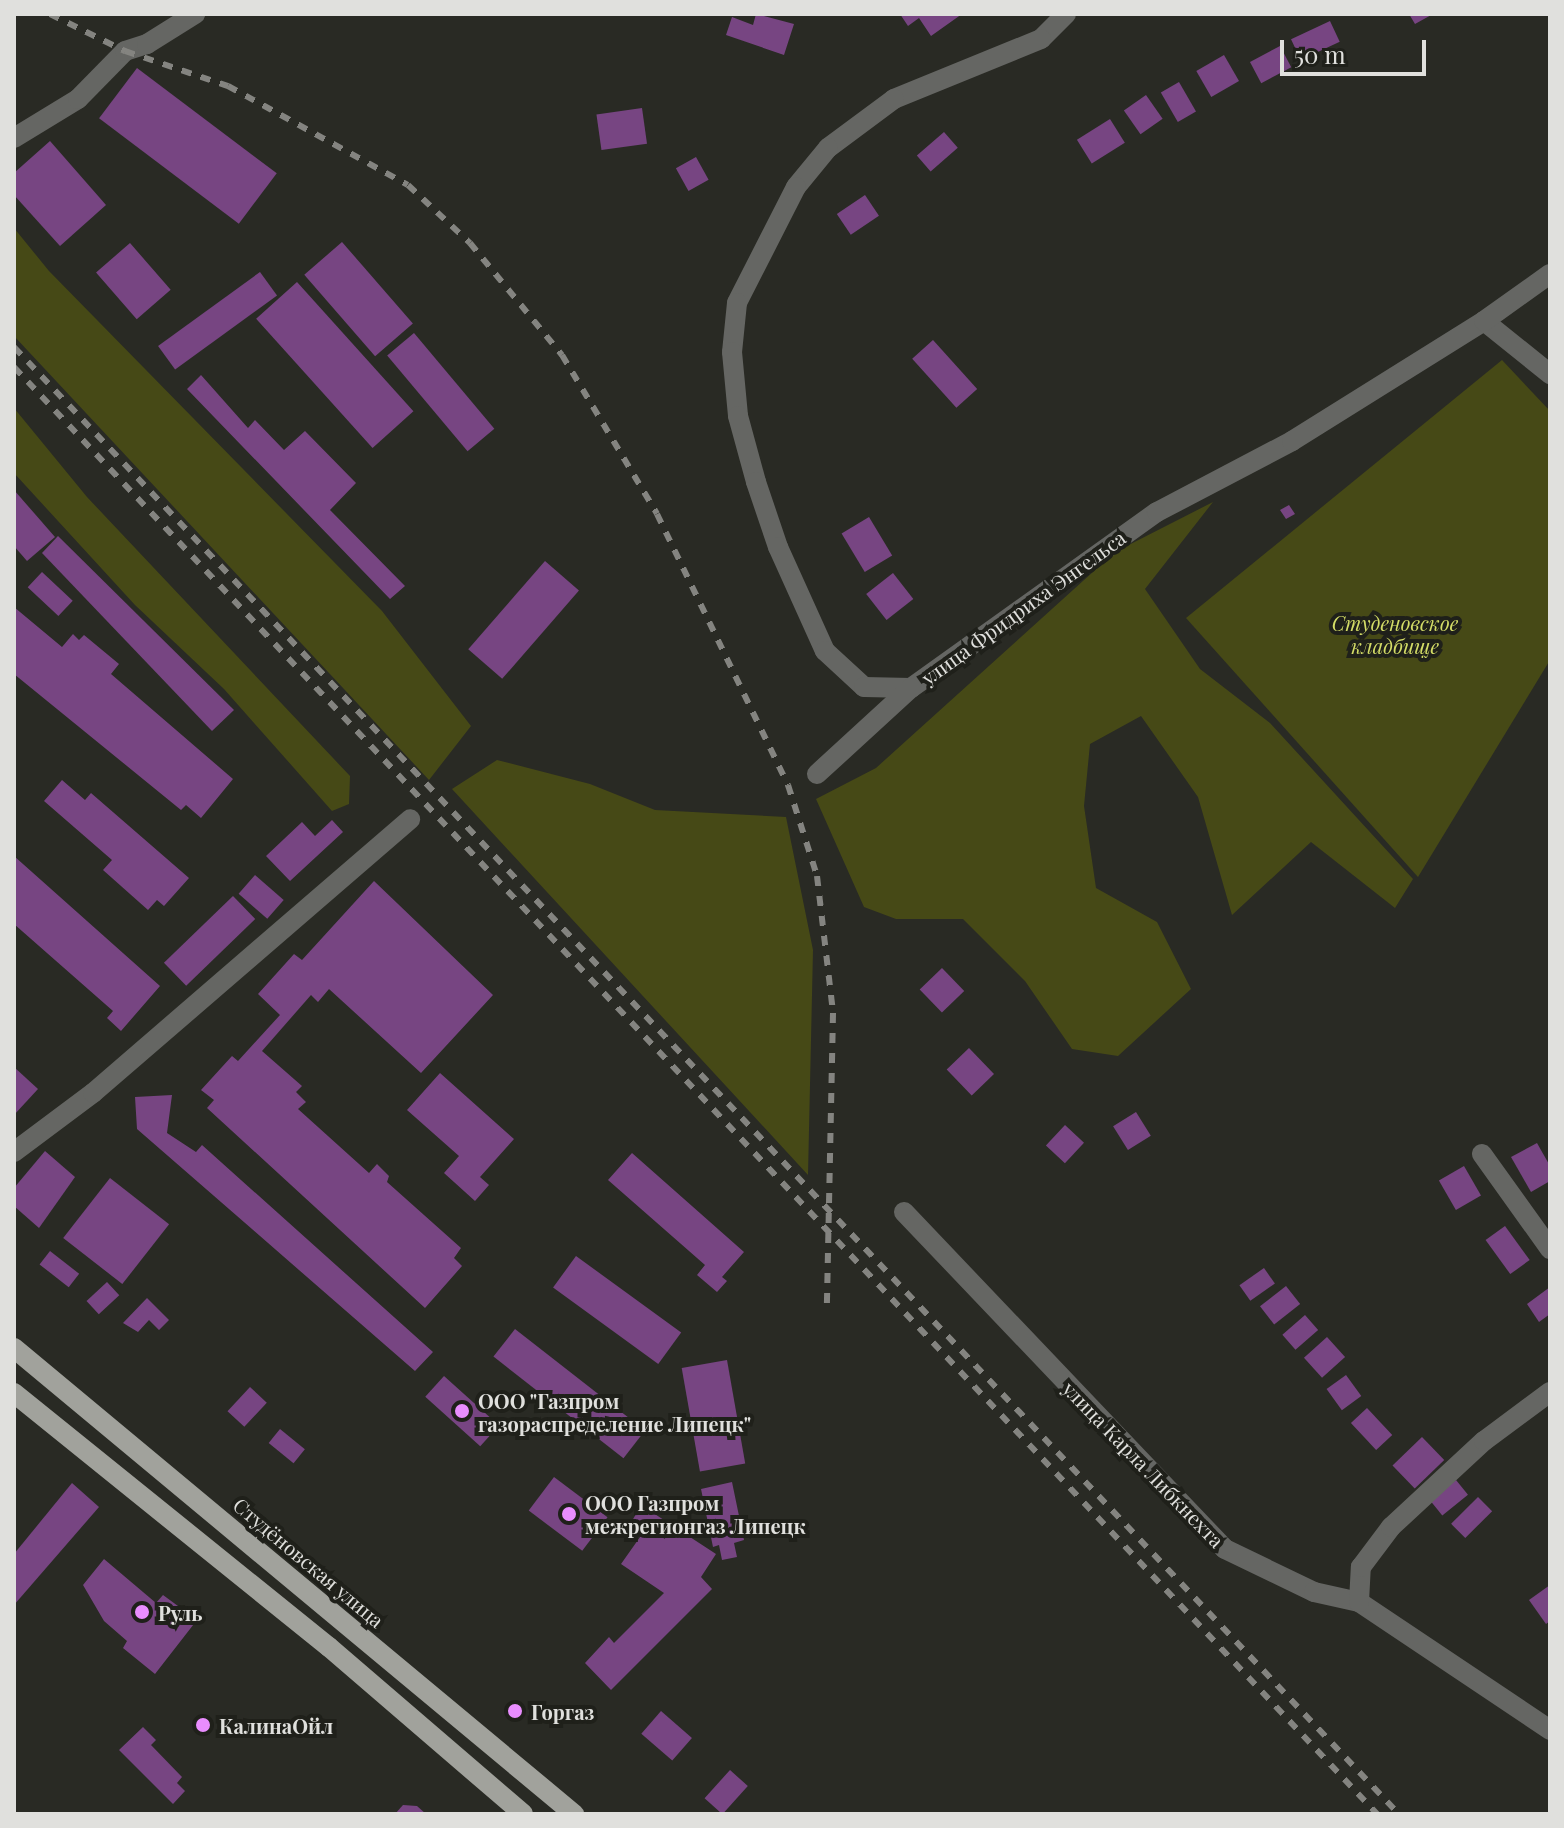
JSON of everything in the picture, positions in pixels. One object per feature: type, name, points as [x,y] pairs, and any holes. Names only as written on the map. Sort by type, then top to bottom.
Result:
[{"type":"main road","name":"Студёновская улица","points":[[14,1348],[574,1814]]},
{"type":"main road","points":[[14,1393],[329,1647],[523,1814]]},
{"type":"street","points":[[14,138],[78,99],[125,51],[147,44],[195,14]]},
{"type":"street","name":"улица Фридриха Энгельса","points":[[1066,14],[1041,39],[894,99],[828,148],[796,187],[737,303],[732,352],[738,416],[778,547],[825,651],[864,687],[911,688],[1157,512],[1292,441],[1484,321],[1550,274]]},
{"type":"street","points":[[1484,321],[1550,374]]},
{"type":"street","points":[[817,774],[911,688]]},
{"type":"street","points":[[14,1152],[93,1093],[410,819]]},
{"type":"street","points":[[1482,1154],[1550,1249]]},
{"type":"street","name":"улица Карла Либкнехта","points":[[904,1212],[1225,1549],[1314,1592],[1359,1602],[1550,1730]]},
{"type":"street","points":[[1359,1602],[1361,1567],[1391,1527],[1484,1441],[1550,1392]]},
{"type":"green space","points":[[14,228],[49,271],[382,611],[471,726],[429,780],[14,336]]},
{"type":"green space","name":"Студеновское кладбище","points":[[1502,360],[1550,411],[1550,660],[1418,877],[1186,618]]},
{"type":"green space","points":[[14,408],[87,497],[350,776],[349,804],[332,811],[224,689],[135,605],[14,473]]},
{"type":"green space","points":[[1213,502],[1145,589],[1200,669],[1270,723],[1413,879],[1395,908],[1311,842],[1232,915],[1198,797],[1141,716],[1090,744],[1084,806],[1096,888],[1157,922],[1191,989],[1118,1056],[1072,1049],[1025,981],[963,919],[896,919],[864,907],[816,799],[876,768],[1115,552]]},
{"type":"green space","points":[[497,760],[590,784],[655,810],[786,817],[813,950],[808,1175],[452,789]]},
{"type":"building","points":[[756,14],[794,24],[784,55],[726,35],[732,17],[753,25]]},
{"type":"building","points":[[900,14],[962,14],[931,36],[919,18],[908,26]]},
{"type":"building","points":[[1409,14],[1433,14],[1415,24]]},
{"type":"building","points":[[1330,21],[1340,42],[1301,60],[1291,39]]},
{"type":"building","points":[[1280,46],[1291,67],[1261,83],[1250,62]]},
{"type":"building","points":[[1224,55],[1239,81],[1211,97],[1196,71]]},
{"type":"building","points":[[137,68],[277,173],[239,224],[99,118]]},
{"type":"building","points":[[1179,82],[1196,111],[1178,122],[1161,93]]},
{"type":"building","points":[[1146,95],[1163,119],[1141,134],[1124,110]]},
{"type":"building","points":[[642,108],[647,144],[601,150],[596,114]]},
{"type":"building","points":[[1110,119],[1125,143],[1092,163],[1077,140]]},
{"type":"building","points":[[944,132],[958,148],[931,171],[917,156]]},
{"type":"building","points":[[50,141],[106,205],[60,246],[14,195],[14,173]]},
{"type":"building","points":[[696,157],[709,180],[688,191],[676,168]]},
{"type":"building","points":[[865,195],[879,216],[851,235],[837,214]]},
{"type":"building","points":[[342,242],[413,324],[375,356],[304,275]]},
{"type":"building","points":[[130,243],[171,290],[137,319],[96,273]]},
{"type":"building","points":[[260,272],[277,295],[175,370],[158,346]]},
{"type":"building","points":[[297,282],[413,411],[373,448],[256,319]]},
{"type":"building","points":[[414,333],[494,429],[468,451],[387,355]]},
{"type":"building","points":[[933,340],[977,389],[956,408],[912,359]]},
{"type":"building","points":[[201,375],[248,428],[255,420],[284,450],[305,431],[356,483],[330,510],[405,586],[390,599],[187,389]]},
{"type":"building","points":[[14,490],[55,537],[27,561],[14,546]]},
{"type":"building","points":[[1289,505],[1295,514],[1286,519],[1280,510]]},
{"type":"building","points":[[869,517],[892,556],[865,572],[842,533]]},
{"type":"building","points":[[58,536],[234,710],[212,731],[42,553]]},
{"type":"building","points":[[545,561],[579,591],[502,679],[468,649]]},
{"type":"building","points":[[42,572],[73,601],[58,616],[28,587]]},
{"type":"building","points":[[893,573],[913,599],[887,620],[866,594]]},
{"type":"building","points":[[14,607],[62,647],[73,634],[79,640],[84,635],[119,664],[111,674],[233,779],[201,818],[186,805],[181,810],[14,674]]},
{"type":"building","points":[[62,780],[85,800],[91,793],[189,878],[164,906],[157,900],[148,910],[103,870],[112,860],[44,801]]},
{"type":"building","points":[[332,820],[343,832],[290,881],[266,856],[302,822],[315,836]]},
{"type":"building","points":[[14,856],[160,986],[121,1031],[107,1018],[113,1011],[14,924]]},
{"type":"building","points":[[255,875],[284,900],[267,919],[239,894]]},
{"type":"building","points":[[374,881],[493,995],[421,1073],[329,989],[318,1002],[311,995],[262,1051],[302,1086],[296,1092],[306,1102],[298,1109],[369,1173],[377,1164],[389,1176],[387,1182],[461,1248],[454,1258],[462,1266],[425,1308],[207,1108],[214,1100],[201,1090],[232,1056],[238,1061],[280,1015],[258,994],[294,954],[302,960]]},
{"type":"building","points":[[233,896],[255,919],[186,986],[164,963]]},
{"type":"building","points":[[942,968],[964,991],[942,1013],[920,990]]},
{"type":"building","points":[[969,1048],[994,1074],[972,1095],[947,1070]]},
{"type":"building","points":[[14,1067],[38,1089],[14,1115]]},
{"type":"building","points":[[440,1073],[514,1139],[480,1177],[489,1185],[475,1201],[444,1173],[459,1156],[407,1110]]},
{"type":"building","points":[[172,1095],[167,1133],[196,1152],[202,1145],[433,1352],[415,1371],[137,1129],[135,1097]]},
{"type":"building","points":[[1136,1112],[1151,1136],[1128,1150],[1113,1126]]},
{"type":"building","points":[[1065,1125],[1084,1143],[1065,1163],[1046,1145]]},
{"type":"building","points":[[1537,1143],[1550,1166],[1550,1181],[1531,1192],[1511,1157]]},
{"type":"building","points":[[45,1151],[75,1177],[39,1228],[14,1206],[14,1188]]},
{"type":"building","points":[[632,1153],[744,1252],[722,1277],[727,1281],[717,1292],[697,1275],[705,1265],[608,1180]]},
{"type":"building","points":[[1464,1166],[1481,1195],[1456,1210],[1439,1180]]},
{"type":"building","points":[[110,1178],[169,1224],[122,1284],[63,1238]]},
{"type":"building","points":[[1505,1226],[1530,1260],[1510,1274],[1486,1240]]},
{"type":"building","points":[[50,1251],[79,1274],[69,1287],[40,1264]]},
{"type":"building","points":[[576,1256],[681,1332],[658,1364],[553,1288]]},
{"type":"building","points":[[1264,1268],[1275,1284],[1250,1301],[1239,1285]]},
{"type":"building","points":[[107,1282],[119,1295],[99,1314],[87,1301]]},
{"type":"building","points":[[1286,1286],[1300,1304],[1274,1324],[1260,1306]]},
{"type":"building","points":[[1550,1287],[1550,1314],[1539,1322],[1527,1304]]},
{"type":"building","points":[[147,1298],[169,1320],[159,1330],[149,1320],[138,1332],[123,1323]]},
{"type":"building","points":[[1305,1315],[1318,1330],[1295,1350],[1282,1335]]},
{"type":"building","points":[[515,1329],[645,1431],[623,1458],[493,1357]]},
{"type":"building","points":[[1327,1337],[1345,1357],[1322,1378],[1304,1358]]},
{"type":"building","points":[[727,1360],[745,1463],[700,1471],[682,1368]]},
{"type":"building","points":[[1346,1375],[1361,1396],[1342,1410],[1327,1389]]},
{"type":"building","name":"ООО \"Газпром газораспределение Липецк\"","points":[[444,1376],[499,1426],[480,1446],[425,1397]]},
{"type":"building","points":[[250,1387],[267,1403],[244,1427],[227,1411]]},
{"type":"building","points":[[1367,1408],[1392,1435],[1376,1450],[1351,1423]]},
{"type":"building","points":[[280,1429],[305,1449],[294,1463],[269,1443]]},
{"type":"building","points":[[1422,1437],[1444,1460],[1415,1488],[1393,1465]]},
{"type":"building","name":"ООО Газпром межрегионгаз Липецк","points":[[554,1477],[608,1517],[582,1551],[529,1511]]},
{"type":"building","points":[[1456,1480],[1468,1495],[1442,1516],[1430,1501]]},
{"type":"building","points":[[732,1482],[744,1540],[734,1543],[737,1557],[722,1560],[719,1545],[713,1547],[701,1489]]},
{"type":"building","points":[[72,1483],[99,1507],[14,1605],[14,1554]]},
{"type":"building","points":[[1478,1497],[1492,1511],[1465,1538],[1451,1524]]},
{"type":"building","points":[[641,1505],[716,1554],[701,1577],[712,1589],[611,1690],[585,1663],[609,1637],[614,1643],[664,1593],[621,1564],[645,1530],[632,1521]]},
{"type":"building","name":"Руль","points":[[104,1559],[156,1603],[163,1595],[197,1620],[155,1674],[123,1648],[127,1641],[104,1621],[83,1585]]},
{"type":"building","points":[[1550,1585],[1550,1621],[1546,1624],[1529,1600]]},
{"type":"building","points":[[661,1711],[692,1738],[672,1761],[641,1734]]},
{"type":"building","points":[[143,1727],[156,1740],[151,1745],[182,1777],[177,1783],[185,1791],[173,1804],[119,1750]]},
{"type":"building","points":[[730,1770],[748,1786],[723,1814],[705,1798]]},
{"type":"building","points":[[403,1805],[417,1806],[426,1814],[395,1814]]},
{"type":"railway","points":[[50,14],[125,51],[228,86],[408,185],[470,243],[562,355],[657,514],[788,785],[817,876],[833,1013],[827,1311]]},
{"type":"railway","points":[[14,347],[1399,1814]]},
{"type":"railway","points":[[14,367],[1377,1814]]},
{"type":"place","name":"ООО \"Газпром газораспределение Липецк\"","points":[[462,1411]]},
{"type":"place","name":"ООО Газпром межрегионгаз Липецк","points":[[569,1514]]},
{"type":"place","name":"Руль","points":[[142,1612]]},
{"type":"place","name":"Горгаз","points":[[515,1711]]},
{"type":"place","name":"КалинаОйл","points":[[203,1725]]}]
